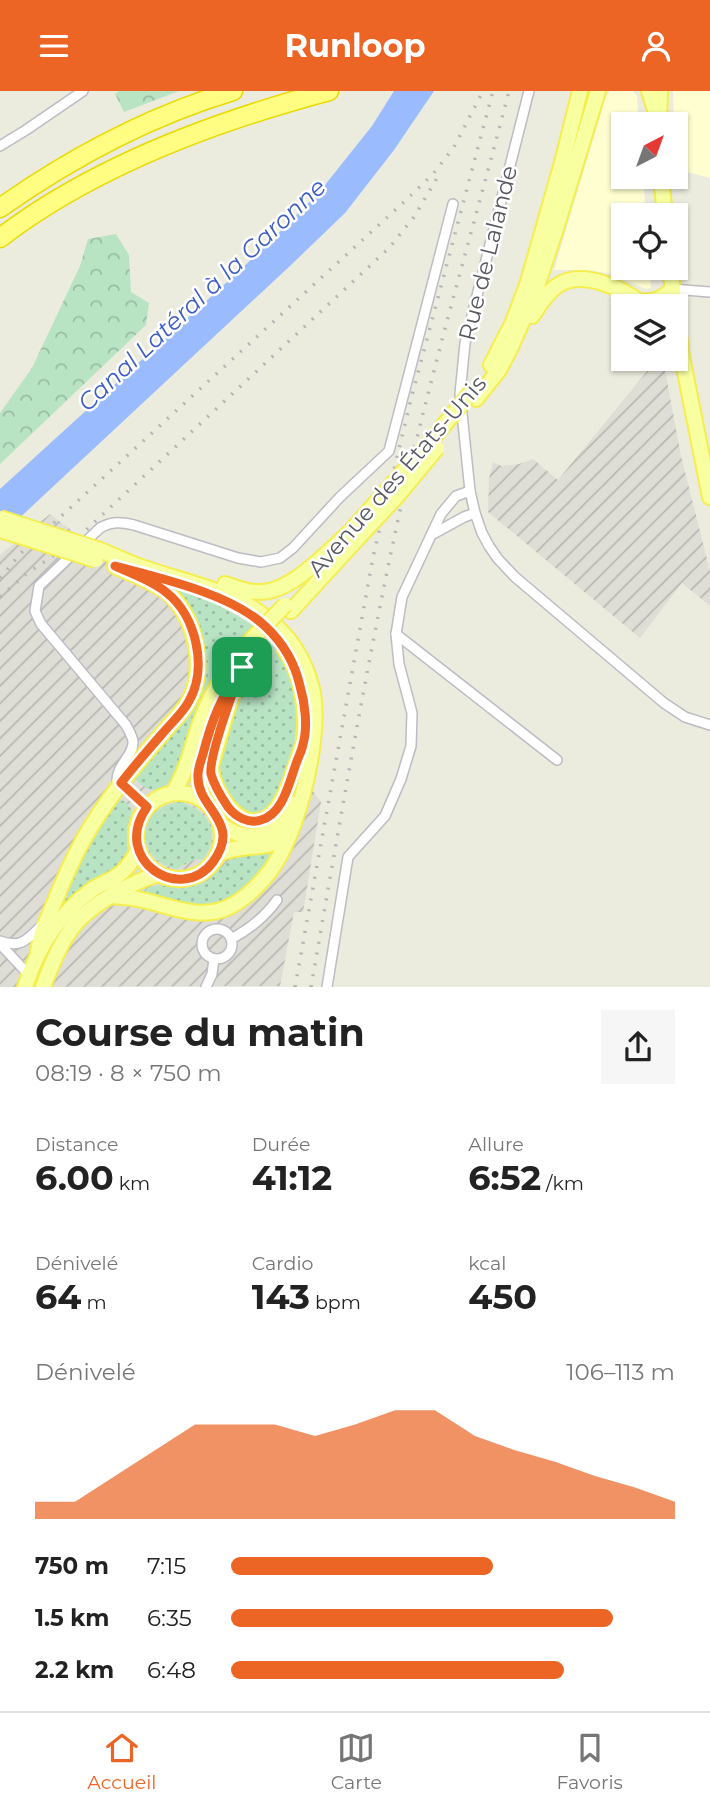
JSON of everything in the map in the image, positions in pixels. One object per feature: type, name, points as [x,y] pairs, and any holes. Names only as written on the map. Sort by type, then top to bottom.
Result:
[{"type":"highway","points":[[0,208],[94,149],[183,109],[233,91]]},
{"type":"highway","points":[[0,238],[42,208],[74,190],[189,135],[329,91]]},
{"type":"highway","points":[[0,250],[47,216],[74,190]]},
{"type":"highway","points":[[0,198],[20,194]]},
{"type":"main road","name":"Avenue des États-Unis","points":[[173,793],[185,773],[201,719],[213,691],[226,670],[288,608],[353,536],[398,495],[474,395],[513,322],[528,282],[580,91]]},
{"type":"main road","name":"Avenue des États-Unis","points":[[474,395],[499,370],[534,295],[598,91]]},
{"type":"main road","points":[[649,91],[656,112]]},
{"type":"main road","points":[[659,112],[660,91]]},
{"type":"main road","points":[[510,349],[544,299],[556,286],[566,281],[588,279],[626,294]]},
{"type":"main road","points":[[671,280],[673,294]]},
{"type":"main road","points":[[668,294],[672,289]]},
{"type":"main road","points":[[683,371],[710,497]]},
{"type":"main road","points":[[0,518],[98,555],[166,591],[178,603],[187,618],[194,635],[197,658],[197,679],[189,702],[121,783],[81,841],[46,922],[27,981]]},
{"type":"main road","points":[[0,530],[98,555],[234,596],[269,619],[283,632],[305,666],[315,722],[310,765],[289,834],[270,871],[244,898],[230,907],[215,911],[183,911],[137,899],[111,896]]},
{"type":"main road","points":[[98,555],[124,554],[257,592],[285,585],[353,536]]},
{"type":"main road","points":[[115,566],[154,576],[225,601],[254,617],[289,655],[297,674],[305,715],[302,767],[285,819],[264,834],[253,836],[232,833],[221,825]]},
{"type":"main road","name":"Avenue des États-Unis","points":[[254,643],[242,667],[211,766],[211,775],[233,813],[251,821],[262,820],[273,813],[281,803],[304,742]]},
{"type":"main road","name":"Avenue des États-Unis","points":[[204,801],[198,775],[206,743],[219,703],[242,667]]},
{"type":"main road","points":[[173,793],[194,795],[204,801],[212,807],[221,825],[219,853],[211,865],[200,874],[186,879],[172,879],[158,874],[146,864],[138,851],[136,828],[140,816],[154,800],[173,793]]},
{"type":"main road","points":[[219,853],[271,845],[289,834]]},
{"type":"main road","points":[[38,952],[72,907],[95,888],[127,868],[138,851]]},
{"type":"main road","points":[[43,986],[56,956],[75,924],[88,911],[111,896],[158,874]]},
{"type":"street","points":[[0,146],[83,91]]},
{"type":"street","name":"Rue de Lalande","points":[[529,91],[465,342],[460,394],[470,491],[475,513],[489,546],[515,577],[664,703],[685,717],[710,725]]},
{"type":"street","points":[[147,807],[117,781],[117,775],[133,741],[126,725],[40,624],[35,611],[39,586],[100,528],[111,522],[134,525],[238,558],[261,562],[280,558],[293,548],[340,497],[389,451],[453,204]]},
{"type":"street","points":[[672,289],[710,292]]},
{"type":"street","points":[[327,986],[348,857],[386,816],[411,746],[412,712],[399,664],[396,635],[402,597],[449,503],[456,496],[470,491]]},
{"type":"street","points":[[432,534],[475,513]]},
{"type":"street","points":[[396,635],[557,760]]},
{"type":"street","points":[[231,939],[267,913],[277,901]]},
{"type":"street","points":[[0,942],[7,944],[26,941],[46,922]]},
{"type":"street","points":[[218,928],[229,934],[232,948],[223,958],[214,959],[204,953],[202,941],[204,936],[218,928]]},
{"type":"street","points":[[0,942],[27,981]]},
{"type":"street","points":[[205,986],[212,974],[214,959]]},
{"type":"shaded area","points":[[610,91],[633,91],[637,96],[638,112],[611,112],[611,189],[644,189],[645,203],[611,203],[611,275],[586,270],[554,270],[606,96]]},
{"type":"shaded area","points":[[673,91],[710,91],[710,178],[688,172],[688,112],[674,112]]},
{"type":"shaded area","points":[[624,280],[651,280],[651,288],[646,289]]},
{"type":"shaded area","points":[[647,371],[665,371],[681,456],[710,571],[710,606],[682,583],[640,638],[488,512],[489,479],[493,462],[502,466],[533,459],[558,480]]},
{"type":"shaded area","points":[[50,514],[176,610],[321,802],[303,912],[294,912],[280,986],[0,987],[0,555]]},
{"type":"green space","points":[[119,91],[179,91],[124,112],[115,94]]},
{"type":"green space","points":[[116,234],[129,255],[131,292],[149,303],[146,325],[0,464],[0,413],[32,368],[80,266],[88,239]]},
{"type":"green space","points":[[160,582],[217,604],[255,626],[173,779],[161,788],[151,790],[132,775],[182,717],[200,646]]},
{"type":"green space","points":[[268,642],[276,648],[289,674],[298,705],[294,753],[278,797],[267,810],[256,814],[243,813],[231,804],[216,768],[246,675]]},
{"type":"green space","points":[[115,800],[125,801],[131,809],[125,859],[119,868],[52,923],[69,875]]},
{"type":"green space","points":[[179,802],[205,816],[212,832],[212,841],[203,859],[177,869],[163,864],[153,855],[145,834],[154,814],[165,806]]},
{"type":"green space","points":[[279,848],[263,873],[233,900],[211,908],[143,897],[147,888],[159,885],[180,889],[207,881],[232,857],[240,853]]},
{"type":"water","points":[[394,91],[434,91],[394,150],[345,213],[0,536],[0,489],[291,221],[321,190],[372,126]]},
{"type":"railway","points":[[0,578],[21,553],[433,174],[454,147],[483,91]]},
{"type":"railway","points":[[295,987],[373,557],[411,399],[493,91]]},
{"type":"railway","points":[[311,987],[360,709],[406,486],[433,373],[509,91]]},
{"type":"railway","points":[[0,597],[26,574],[71,544],[389,248],[414,217],[437,178]]},
{"type":"route","points":[[115,566],[154,576],[225,601],[266,627],[289,655],[303,695],[304,742],[281,803],[273,813],[262,820],[251,821],[233,813],[211,775],[217,744],[242,667],[219,703],[198,775],[204,801],[212,807],[221,825],[219,853],[211,865],[200,874],[186,879],[172,879],[158,874],[146,864],[138,851],[136,839],[140,816],[147,807],[121,783],[189,702],[197,679],[194,635],[178,603],[166,591],[115,566]]},
{"type":"water label","name":"Canal Latéral à la Garonne","points":[[202,295]]}]
